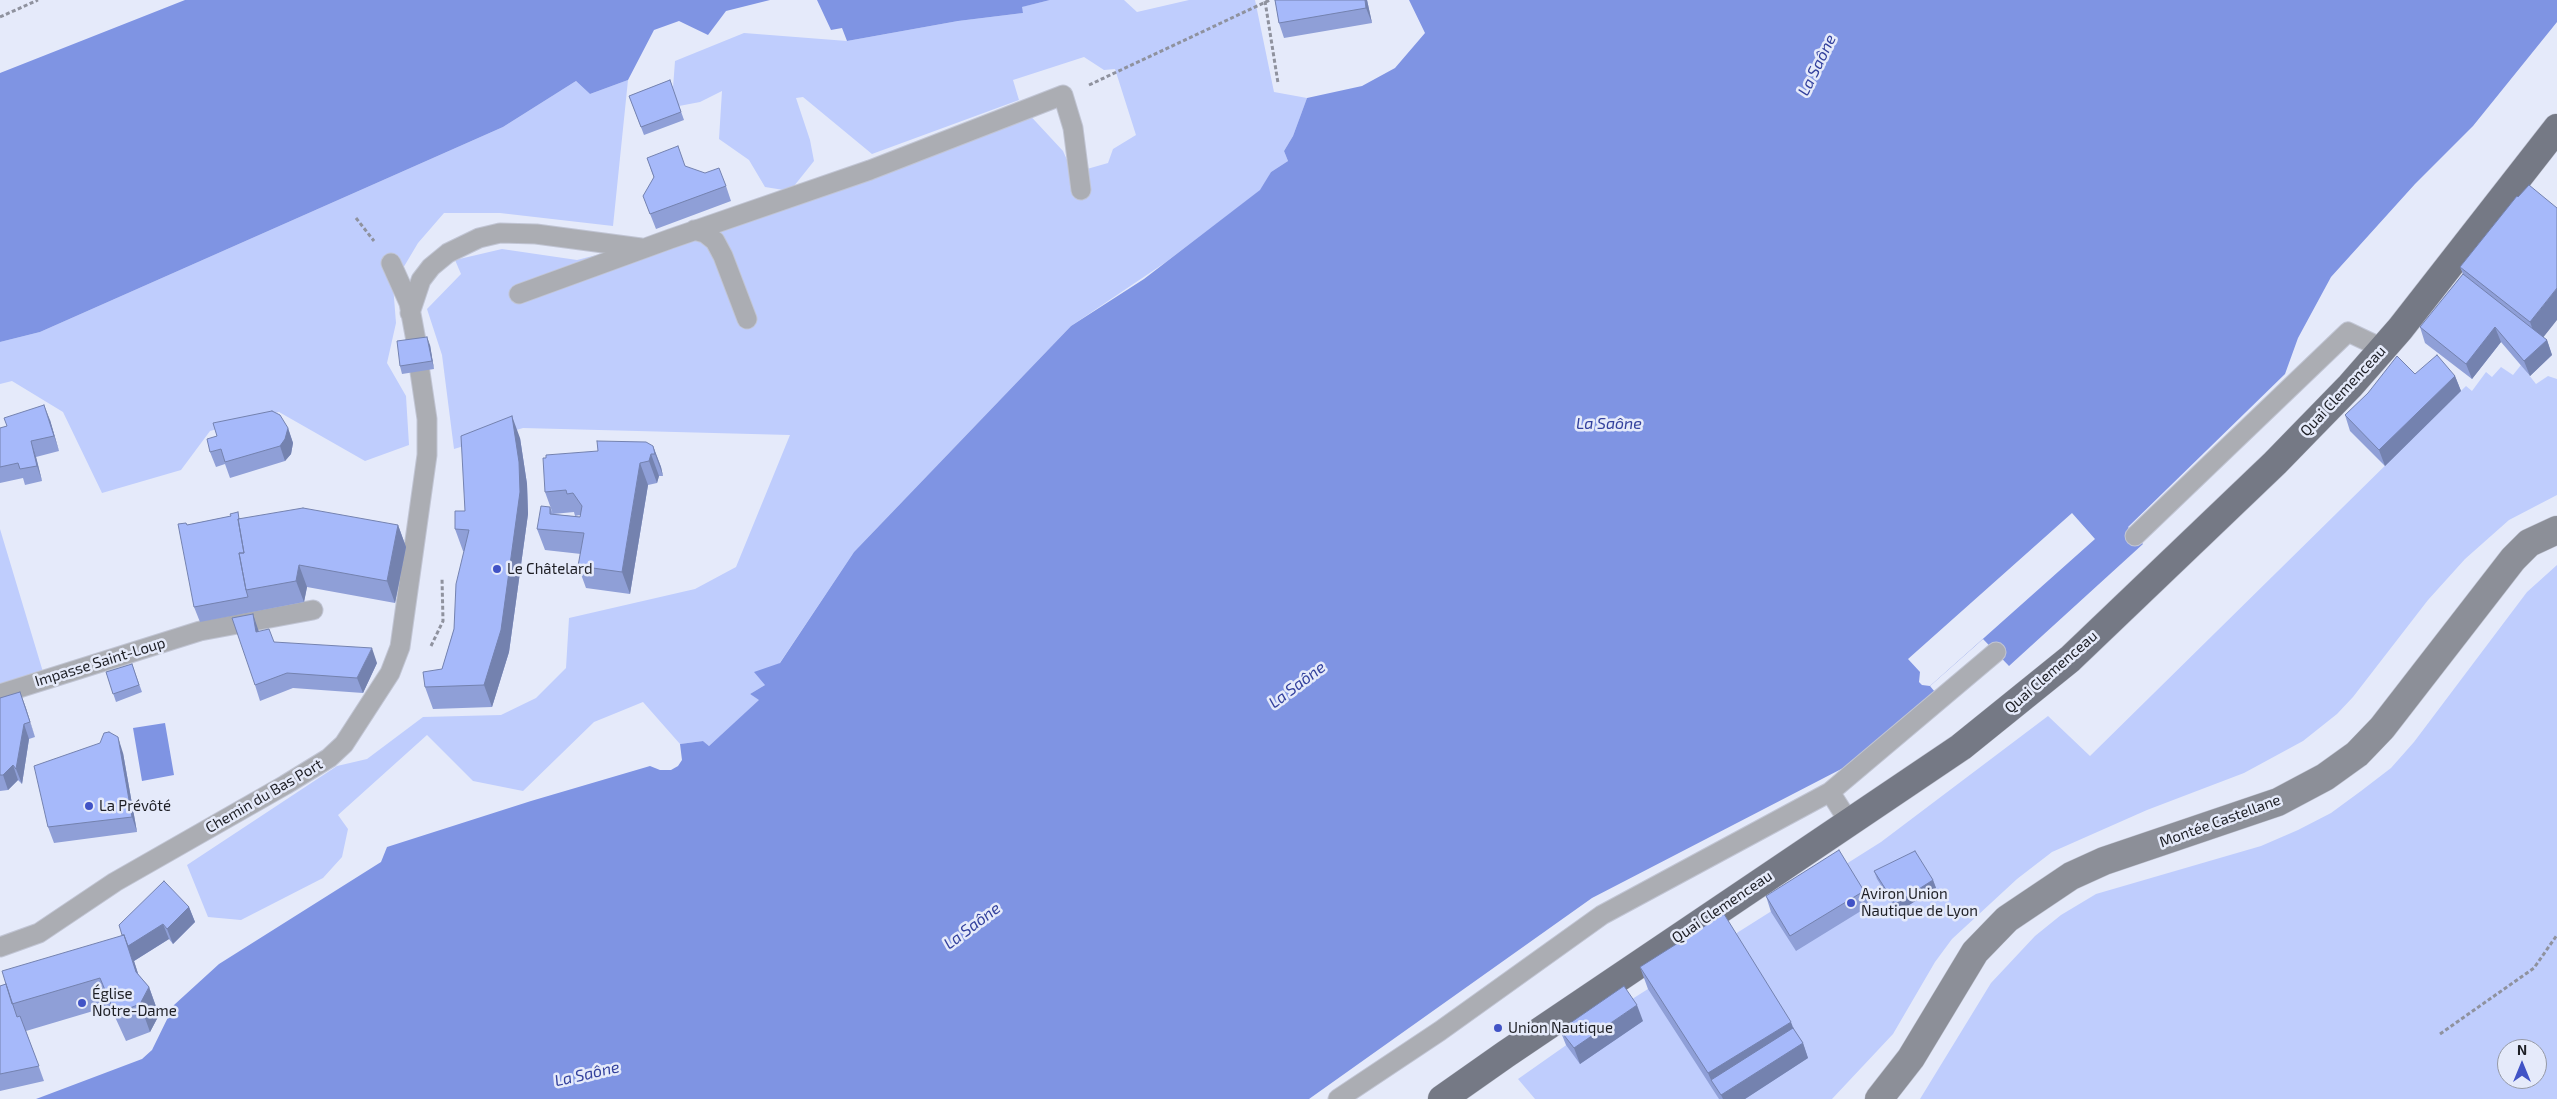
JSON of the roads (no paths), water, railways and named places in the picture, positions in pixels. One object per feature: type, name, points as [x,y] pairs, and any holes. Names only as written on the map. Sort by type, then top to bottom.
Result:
[{"type":"main road","name":"Quai Clemenceau","points":[[1442,1099],[1522,1042],[1961,747],[2070,659],[2275,463],[2384,349],[2557,128]]},
{"type":"main road","name":"Montée Castellane","points":[[1879,1099],[1911,1058],[1975,952],[2007,919],[2071,876],[2104,861],[2278,802],[2325,777],[2357,754],[2382,728],[2513,559],[2529,544],[2557,530]]},
{"type":"lane","points":[[520,294],[694,230],[870,170],[1063,95],[1073,128],[1081,190]]},
{"type":"lane","points":[[694,230],[705,233],[714,241],[723,256],[747,318]]},
{"type":"lane","points":[[410,313],[421,280],[431,267],[448,253],[479,238],[500,233],[536,234],[644,248]]},
{"type":"lane","points":[[391,263],[409,303],[417,346]]},
{"type":"lane","points":[[2135,536],[2348,332],[2384,349]]},
{"type":"lane","name":"Chemin du Bas Port","points":[[0,947],[39,933],[115,882],[286,786],[329,758],[353,731],[390,673],[400,647],[427,455],[427,419],[420,372]]},
{"type":"lane","name":"Impasse Saint-Loup","points":[[0,694],[200,631],[312,610]]},
{"type":"lane","points":[[1338,1099],[1440,1031],[1602,915],[1830,792],[1996,652]]},
{"type":"lane","points":[[1830,792],[1849,822]]},
{"type":"water","points":[[185,0],[770,0],[726,11],[708,35],[679,21],[654,30],[628,80],[590,94],[576,81],[503,127],[40,332],[0,342],[0,73]]},
{"type":"water","points":[[817,0],[1050,0],[1022,7],[1023,13],[958,21],[847,41],[842,28],[831,30]]},
{"type":"water","name":"La Saône","points":[[1409,0],[2557,0],[2557,22],[2473,126],[2415,184],[2331,277],[2298,338],[2285,374],[2128,527],[2143,544],[2009,666],[1983,639],[1930,686],[1935,692],[1849,765],[1592,898],[1309,1099],[36,1099],[142,1059],[152,1050],[174,1005],[219,964],[381,862],[387,847],[531,801],[650,766],[660,770],[671,770],[678,766],[682,760],[680,744],[703,741],[709,746],[759,700],[750,694],[765,685],[754,672],[780,663],[854,552],[1071,326],[1144,279],[1260,190],[1271,172],[1288,161],[1284,151],[1293,136],[1307,98],[1362,86],[1395,68],[1425,33]]},
{"type":"water","points":[[165,723],[174,775],[142,781],[133,728]]},
{"type":"place","name":"Le Châtelard","points":[[497,569]]},
{"type":"place","name":"La Prévôté","points":[[89,806]]},
{"type":"place","name":"Aviron Union Nautique de Lyon","points":[[1851,903]]},
{"type":"place","name":"Église Notre-Dame","points":[[82,1003]]},
{"type":"place","name":"Union Nautique","points":[[1498,1028]]}]
